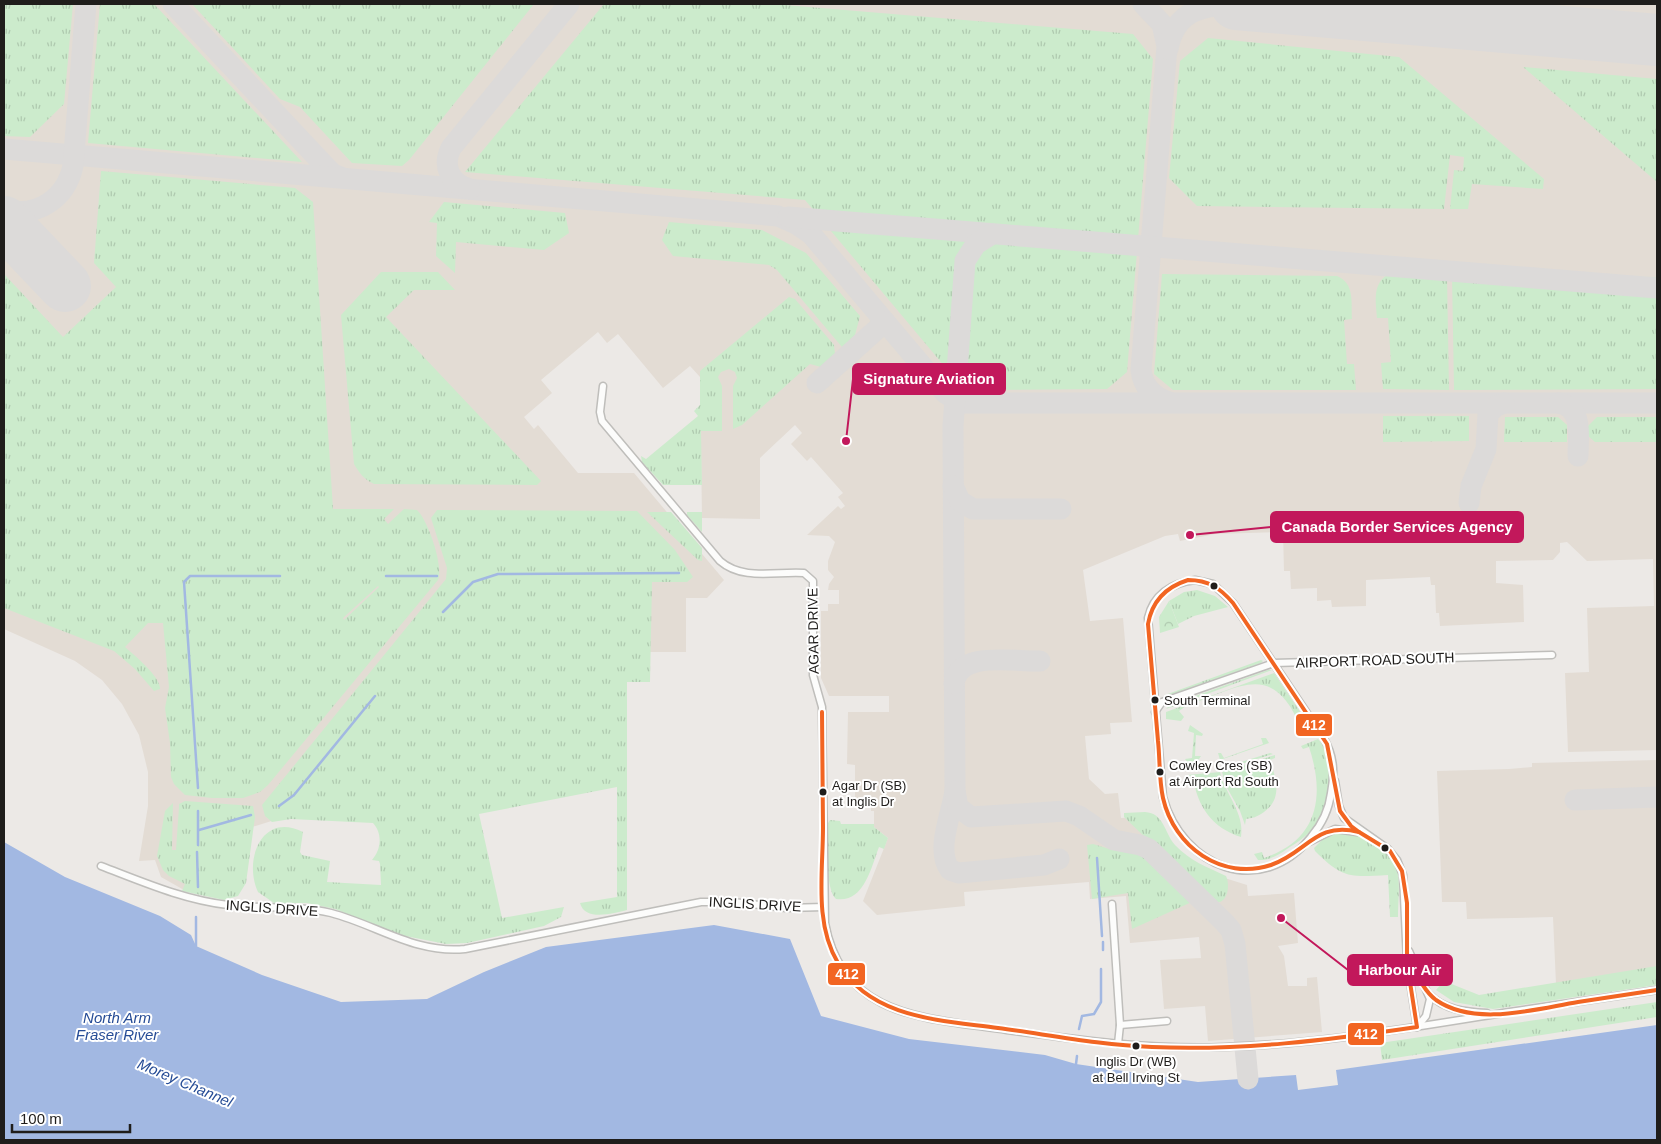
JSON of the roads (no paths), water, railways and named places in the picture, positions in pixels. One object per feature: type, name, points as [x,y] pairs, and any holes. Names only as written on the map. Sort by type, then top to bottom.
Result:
[{"type":"street","name":"AGAR DRIVE","points":[[603,386],[600,412],[602,421],[720,561],[729,568],[742,573],[804,573],[812,580],[813,675],[822,707],[824,907]]},
{"type":"street","points":[[1364,833],[1346,828],[1334,829],[1322,834],[1276,864],[1249,870],[1224,867],[1194,851],[1177,832],[1166,811],[1163,797],[1155,716],[1148,618],[1156,599],[1173,586],[1200,580],[1210,582],[1220,590],[1233,603],[1327,744],[1334,767],[1341,813],[1348,822],[1388,848],[1400,868],[1404,884],[1407,962],[1417,1027]]},
{"type":"street","name":"AIRPORT ROAD SOUTH","points":[[1155,716],[1156,709],[1162,702],[1274,663],[1552,655]]},
{"type":"street","points":[[1304,846],[1317,829],[1327,810],[1334,767]]},
{"type":"street","name":"INGLIS DRIVE","points":[[101,866],[191,899],[227,905],[330,913],[405,942],[428,948],[447,950],[465,949],[701,902],[733,902],[786,908],[824,907]]},
{"type":"street","points":[[1112,904],[1120,1025],[1118,1044]]},
{"type":"street","points":[[824,907],[827,935],[839,964],[861,991],[882,1005],[926,1018],[1118,1044],[1152,1047],[1223,1048],[1326,1040],[1657,990]]},
{"type":"street","points":[[1407,945],[1417,973],[1430,999],[1429,1009],[1417,1027]]},
{"type":"street","points":[[1425,988],[1434,998],[1452,1008],[1503,1013]]},
{"type":"street","points":[[1120,1025],[1166,1021]]},
{"type":"water","name":"North Arm Fraser River","points":[[4,842],[65,877],[160,916],[191,935],[196,946],[262,975],[341,1002],[427,999],[484,972],[546,947],[714,925],[790,939],[821,1016],[909,1039],[1045,1055],[1076,1064],[1198,1082],[1296,1075],[1298,1090],[1338,1085],[1336,1070],[1657,1025],[1657,1140],[4,1140]]},
{"type":"waterway","points":[[443,612],[473,582],[498,574],[679,573]]},
{"type":"waterway","points":[[198,788],[184,582],[190,576],[280,576]]},
{"type":"waterway","points":[[386,576],[437,576]]},
{"type":"waterway","points":[[279,806],[294,795],[375,696]]},
{"type":"waterway","points":[[198,811],[198,845]]},
{"type":"waterway","points":[[199,830],[251,815]]},
{"type":"waterway","points":[[197,852],[198,887]]},
{"type":"waterway","points":[[1097,858],[1102,936]]},
{"type":"waterway","points":[[196,917],[196,946]]},
{"type":"waterway","points":[[1103,942],[1103,950]]},
{"type":"waterway","points":[[1079,1029],[1082,1016],[1094,1014],[1101,1002],[1101,969]]},
{"type":"waterway","points":[[1076,1064],[1077,1056]]},
{"type":"place","name":"Signature Aviation","points":[[846,441]]},
{"type":"place","name":"Canada Border Services Agency","points":[[1190,535]]},
{"type":"place","name":"South Terminal","points":[[1155,700]]},
{"type":"place","name":"Cowley Cres (SB) at Airport Rd South","points":[[1160,772]]},
{"type":"place","name":"Agar Dr (SB) at Inglis Dr","points":[[823,792]]},
{"type":"place","name":"Harbour Air","points":[[1281,918]]},
{"type":"place","name":"Inglis Dr (WB) at Bell Irving St","points":[[1136,1046]]},
{"type":"water label","name":"Morey Channel","points":[[185,1083]]}]
